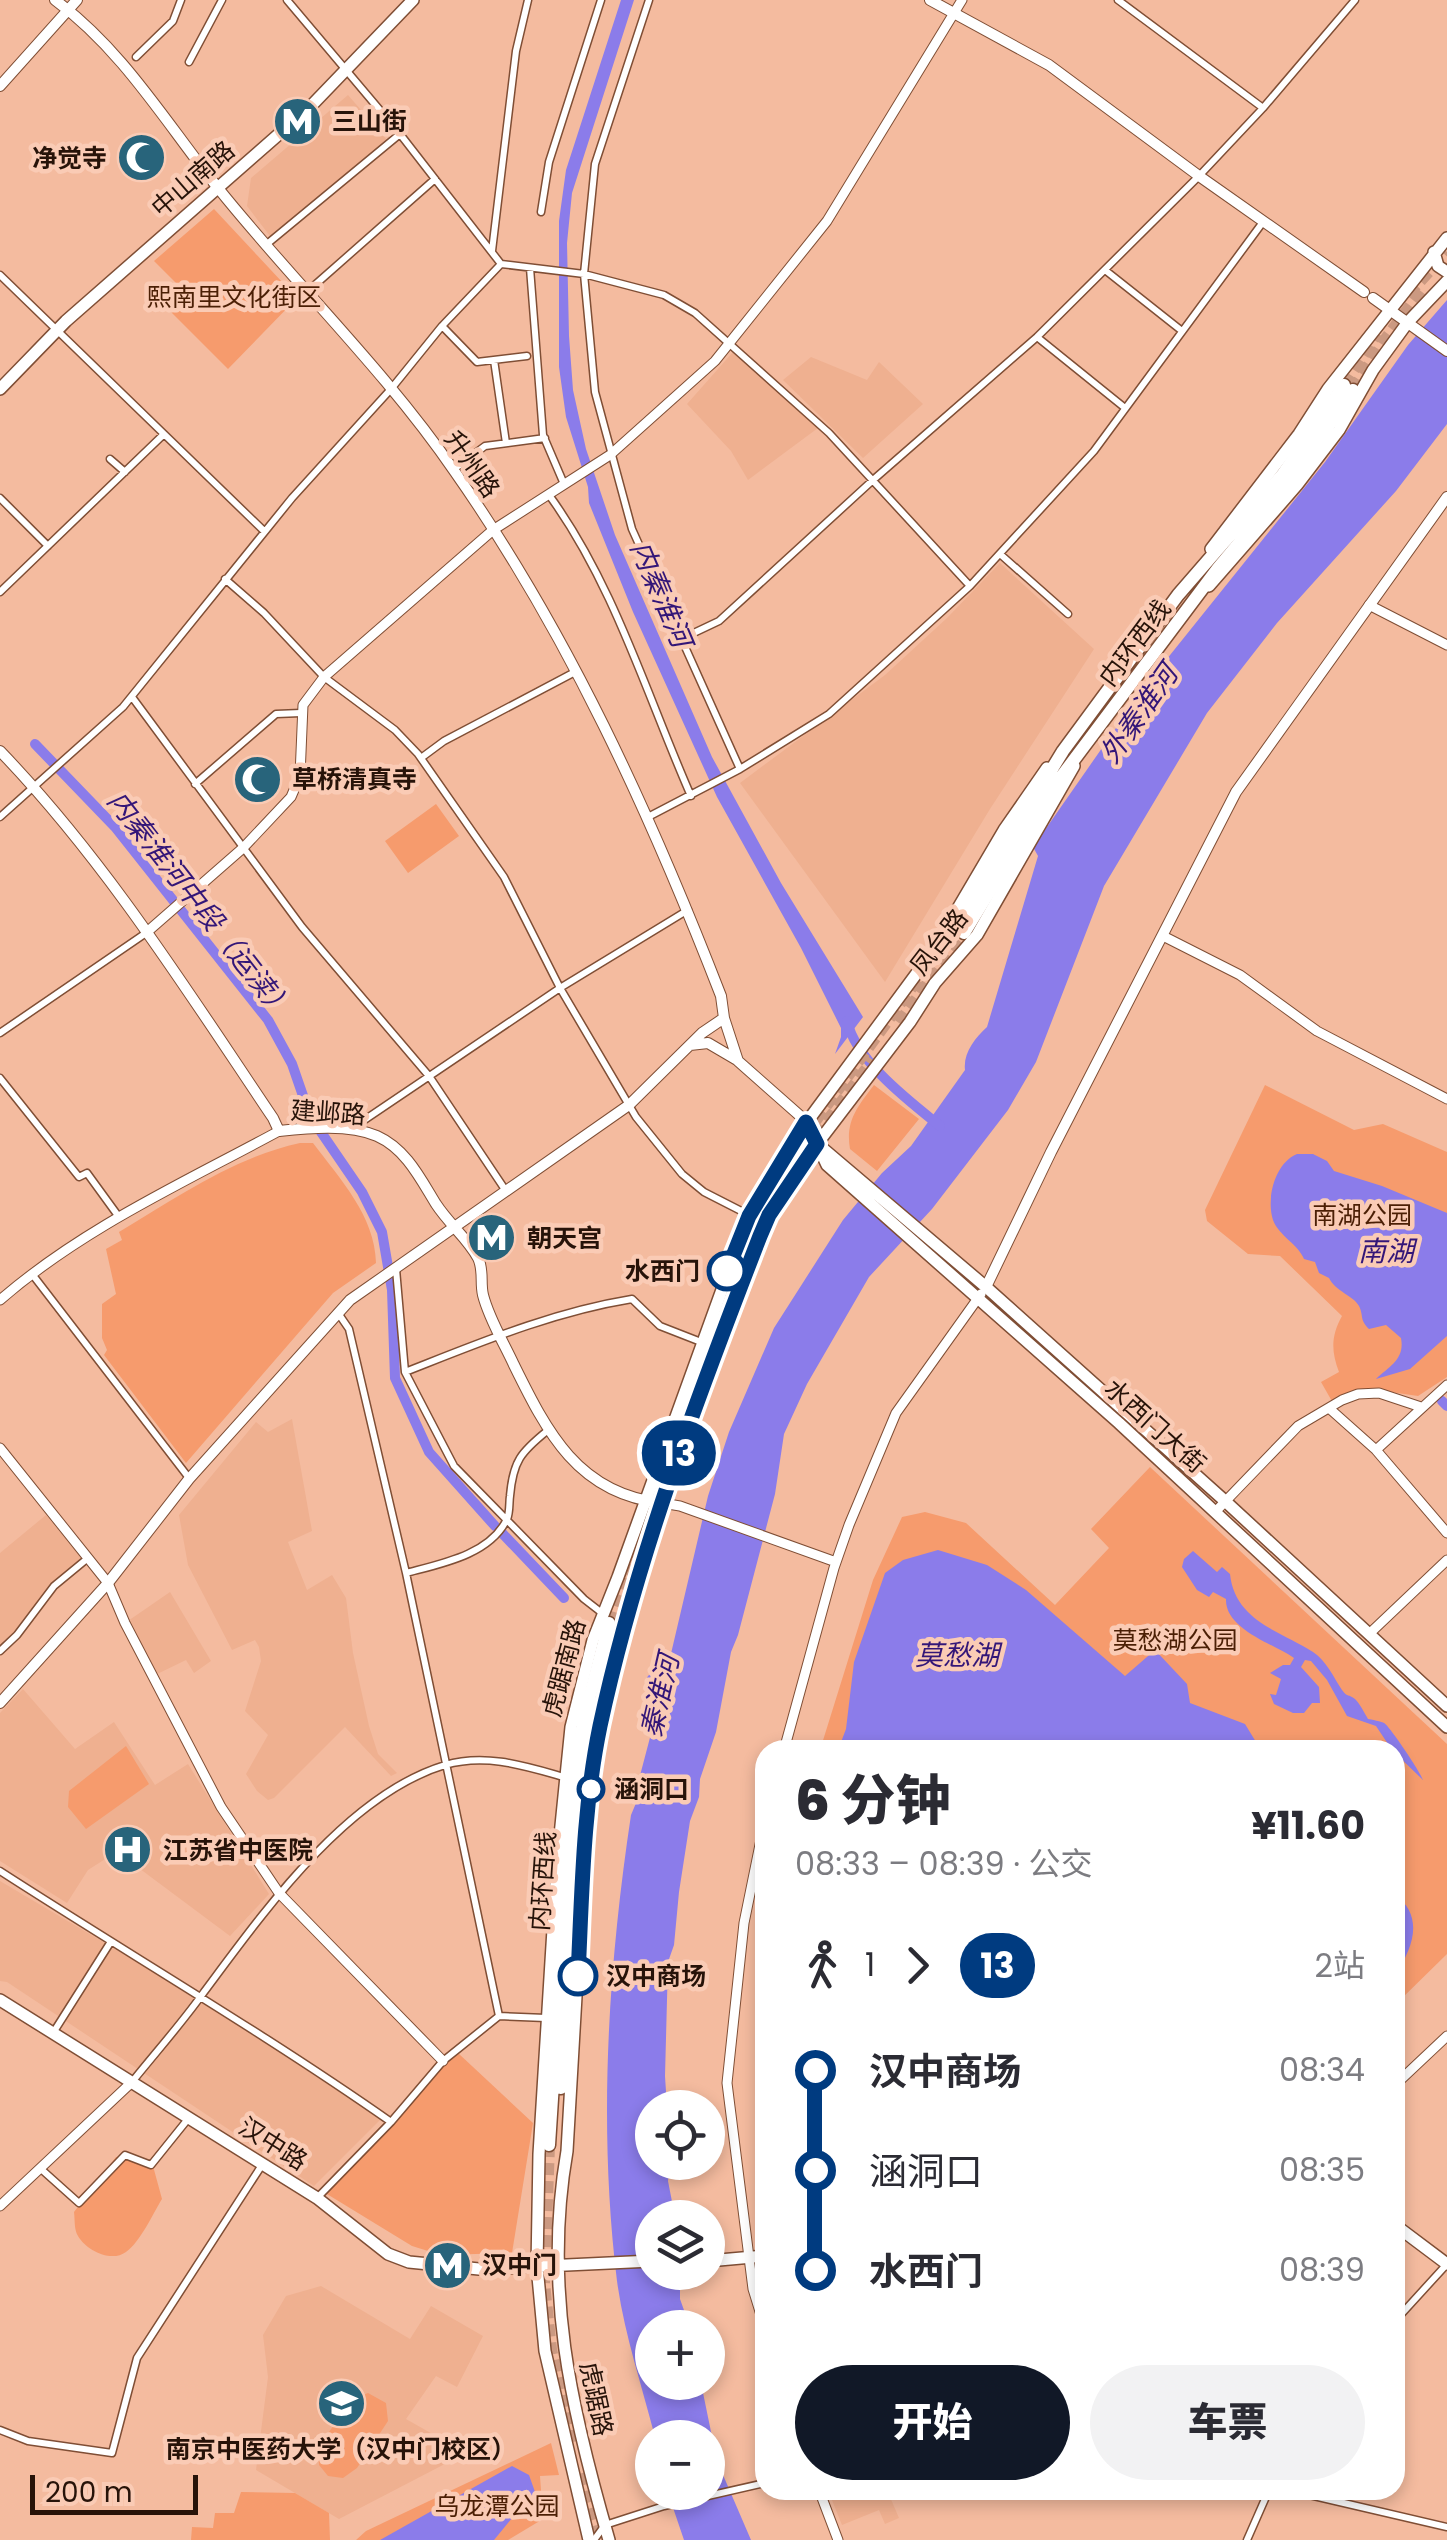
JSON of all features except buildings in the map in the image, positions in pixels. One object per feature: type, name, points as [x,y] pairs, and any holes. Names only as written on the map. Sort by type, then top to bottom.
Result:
[{"type":"highway","name":"内环西线","points":[[962,935],[1063,750],[1178,596],[1254,510],[1351,382]]},
{"type":"highway","name":"内环西线","points":[[962,935],[1055,785],[1198,596],[1292,480],[1351,382]]},
{"type":"highway","name":"内环西线","points":[[549,2148],[583,1722],[614,1621]]},
{"type":"highway","points":[[557,1865],[573,1832]]},
{"type":"highway","points":[[573,1832],[584,1876]]},
{"type":"highway","points":[[565,1964],[582,1904]]},
{"type":"highway","points":[[555,1918],[565,1964]]},
{"type":"main road","name":"升州路","points":[[55,0],[112,51],[218,188],[454,470],[540,603],[648,817],[721,996],[724,1018]]},
{"type":"main road","points":[[0,86],[76,0]]},
{"type":"main road","name":"中山南路","points":[[0,389],[57,331],[311,106],[413,0]]},
{"type":"main road","points":[[930,0],[1049,65],[1263,222],[1447,350]]},
{"type":"main road","points":[[1351,382],[1388,310],[1447,238]]},
{"type":"main road","points":[[1434,252],[1438,266],[1447,272]]},
{"type":"main road","points":[[1178,596],[1299,434],[1413,326],[1447,281]]},
{"type":"main road","points":[[986,1288],[1051,1152],[1236,792],[1447,496]]},
{"type":"main road","name":"建邺路","points":[[0,750],[35,786],[148,932],[279,1131],[350,1130],[374,1134],[393,1145],[451,1228],[480,1261],[483,1295],[547,1431],[586,1471],[608,1487],[644,1501],[662,1503]]},
{"type":"main road","name":"凤台路","points":[[806,1122],[878,1030],[941,936],[1026,795],[1063,750]]},
{"type":"main road","points":[[941,936],[949,950],[956,951],[962,935]]},
{"type":"main road","name":"凤台路","points":[[817,1144],[894,1042],[962,935]]},
{"type":"main road","points":[[1,1700],[108,1584],[190,1479],[337,1312],[372,1281],[629,1105],[724,1018],[738,1061]]},
{"type":"main road","points":[[689,1046],[708,1043],[738,1061],[806,1122],[830,1161]]},
{"type":"main road","name":"虎踞南路","points":[[556,2264],[590,1790],[618,1577],[749,1216],[806,1122]]},
{"type":"main road","name":"虎踞南路","points":[[536,2266],[549,2148],[547,2018],[557,1865],[564,1777],[579,1691],[639,1573],[760,1236],[792,1178],[817,1144]]},
{"type":"main road","name":"水西门大街","points":[[830,1161],[986,1288],[1447,1706]]},
{"type":"main road","name":"水西门大街","points":[[830,1161],[977,1300],[1120,1422],[1447,1727]]},
{"type":"main road","points":[[776,1168],[790,1164],[792,1178]]},
{"type":"main road","name":"汉中路","points":[[0,2000],[317,2198],[388,2254],[410,2262],[478,2269],[635,2262]]},
{"type":"main road","points":[[549,2148],[542,2164],[549,2167],[566,2162]]},
{"type":"main road","points":[[1405,2232],[1447,2264]]},
{"type":"main road","points":[[725,2260],[755,2257]]},
{"type":"main road","name":"虎踞路","points":[[556,2264],[562,2346],[609,2540]]},
{"type":"main road","name":"虎踞路","points":[[536,2266],[545,2351],[592,2540]]},
{"type":"street","points":[[136,56],[173,21],[181,0]]},
{"type":"street","points":[[189,62],[222,0]]},
{"type":"street","points":[[286,0],[400,134],[501,264],[584,274],[664,295],[695,313],[789,394],[970,586]]},
{"type":"street","points":[[492,251],[516,51],[528,0]]},
{"type":"street","points":[[541,212],[549,162],[601,0]]},
{"type":"street","points":[[649,0],[594,164],[584,274],[594,392],[606,458],[632,529],[738,770]]},
{"type":"street","points":[[0,1034],[148,932],[243,848],[297,787],[301,713],[324,677],[493,530],[606,458],[715,361],[827,221],[962,0]]},
{"type":"street","points":[[1118,0],[1262,108]]},
{"type":"street","points":[[681,639],[719,621],[1037,337],[1199,176],[1355,0]]},
{"type":"street","points":[[267,244],[400,134]]},
{"type":"street","points":[[308,291],[435,179]]},
{"type":"street","points":[[648,817],[738,770],[829,714],[970,586],[1094,451],[1263,222]]},
{"type":"street","points":[[0,817],[132,697],[264,531],[501,264]]},
{"type":"street","points":[[530,268],[545,438],[569,481]]},
{"type":"street","points":[[1105,270],[1182,331]]},
{"type":"street","points":[[0,275],[264,531]]},
{"type":"street","points":[[442,326],[477,362],[527,356]]},
{"type":"street","points":[[1037,337],[1125,408]]},
{"type":"street","points":[[494,360],[506,443]]},
{"type":"street","points":[[0,592],[163,435]]},
{"type":"street","points":[[454,470],[486,446],[545,438]]},
{"type":"street","points":[[110,459],[124,472]]},
{"type":"street","points":[[548,495],[566,519],[606,598],[690,796]]},
{"type":"street","points":[[0,498],[48,546]]},
{"type":"street","points":[[1000,554],[1068,614]]},
{"type":"street","points":[[226,579],[324,677],[395,730],[421,758],[504,876],[560,988],[652,1139],[682,1174],[704,1192],[749,1216]]},
{"type":"street","points":[[1370,604],[1447,645]]},
{"type":"street","points":[[421,758],[444,740],[576,671]]},
{"type":"street","points":[[132,697],[314,942],[429,1076],[506,1192]]},
{"type":"street","points":[[194,784],[276,714],[301,713]]},
{"type":"street","points":[[350,1130],[560,988],[688,910]]},
{"type":"street","points":[[1163,936],[1240,975],[1317,1031],[1447,1098]]},
{"type":"street","points":[[0,1078],[79,1176],[87,1174],[120,1217]]},
{"type":"street","points":[[0,1300],[32,1272],[120,1217],[279,1131]]},
{"type":"street","points":[[396,1264],[405,1372],[454,1466],[584,1599],[614,1621]]},
{"type":"street","points":[[32,1272],[190,1479]]},
{"type":"street","points":[[787,1740],[836,1562],[896,1413],[986,1288]]},
{"type":"street","points":[[405,1372],[500,1334],[584,1307],[632,1299],[660,1326],[701,1342]]},
{"type":"street","points":[[337,1312],[348,1329],[406,1573],[499,2016]]},
{"type":"street","points":[[1376,1450],[1421,1406],[1445,1389]]},
{"type":"street","points":[[1215,1512],[1298,1426],[1358,1394],[1379,1392],[1421,1406]]},
{"type":"street","points":[[1330,1409],[1376,1450],[1447,1532]]},
{"type":"street","points":[[406,1573],[458,1559],[490,1540],[508,1518],[512,1474],[522,1451],[547,1431]]},
{"type":"street","points":[[0,1448],[108,1584],[220,1807],[279,1893],[444,2060]]},
{"type":"street","points":[[662,1503],[836,1562]]},
{"type":"street","points":[[1,1648],[54,1586],[88,1557]]},
{"type":"street","points":[[1369,1634],[1447,1560]]},
{"type":"street","points":[[0,2206],[132,2082],[279,1893],[382,1794],[445,1765],[499,1760],[564,1777]]},
{"type":"street","points":[[755,1869],[744,1922],[727,2083],[755,2296]]},
{"type":"street","points":[[0,1870],[110,1943],[202,1996],[391,2122]]},
{"type":"street","points":[[53,2032],[110,1943]]},
{"type":"street","points":[[317,2198],[444,2060],[499,2016],[547,2018]]},
{"type":"street","points":[[1405,2076],[1447,2036]]},
{"type":"street","points":[[41,2169],[79,2203],[125,2155],[151,2165],[189,2118]]},
{"type":"street","points":[[0,2430],[28,2441],[112,2453],[138,2358],[263,2164]]},
{"type":"street","points":[[1405,2310],[1447,2264]]},
{"type":"street","points":[[592,2540],[605,2525],[664,2506],[755,2485]]},
{"type":"street","points":[[822,2500],[838,2540]]},
{"type":"street","points":[[1247,2540],[1265,2500]]},
{"type":"street","points":[[1331,2500],[1447,2527]]},
{"type":"shaded area","points":[[348,95],[387,140],[270,236],[247,206],[251,178]]},
{"type":"shaded area","points":[[733,352],[818,428],[748,480],[731,451],[687,404]]},
{"type":"shaded area","points":[[811,357],[867,380],[879,362],[923,404],[863,458],[783,380]]},
{"type":"shaded area","points":[[1000,563],[1094,649],[990,809],[885,982],[740,783],[885,675]]},
{"type":"shaded area","points":[[292,1419],[312,1531],[288,1542],[307,1590],[332,1575],[346,1598],[369,1726],[378,1754],[397,1773],[391,1776],[345,1727],[268,1800],[246,1774],[268,1735],[245,1711],[261,1661],[259,1647],[255,1640],[232,1650],[188,1565],[179,1515],[256,1422],[268,1432]]},
{"type":"shaded area","points":[[46,1515],[82,1559],[0,1651],[0,1553]]},
{"type":"shaded area","points":[[170,1592],[211,1661],[194,1673],[186,1660],[153,1676],[125,1623]]},
{"type":"shaded area","points":[[23,1689],[75,1749],[114,1722],[155,1785],[188,1764],[269,1894],[230,1936],[120,1854],[88,1870],[67,1903],[0,1861],[0,1713]]},
{"type":"shaded area","points":[[0,1881],[186,1991],[381,2119],[314,2186],[0,1981]]},
{"type":"shaded area","name":"南京中医药大学（汉中门校区）","points":[[321,2286],[410,2339],[431,2306],[483,2336],[457,2387],[436,2376],[406,2419],[466,2453],[339,2519],[256,2470],[268,2377],[263,2335],[286,2296]]},
{"type":"shaded area","points":[[832,2500],[891,2500],[899,2518],[885,2524],[879,2510],[842,2525]]},
{"type":"green space","name":"熙南里文化街区","points":[[214,209],[297,298],[228,369],[172,313],[189,296],[154,261]]},
{"type":"green space","points":[[436,804],[459,836],[408,873],[385,841]]},
{"type":"green space","points":[[874,1085],[919,1119],[877,1171],[850,1149],[849,1139],[854,1114]]},
{"type":"green space","name":"南湖公园","points":[[1265,1085],[1354,1130],[1383,1124],[1447,1152],[1447,1377],[1418,1396],[1377,1390],[1333,1403],[1321,1382],[1339,1372],[1333,1344],[1342,1316],[1280,1256],[1248,1254],[1207,1221],[1205,1210]]},
{"type":"green space","points":[[300,1143],[313,1143],[345,1184],[370,1229],[376,1263],[333,1293],[186,1463],[104,1355],[107,1350],[102,1338],[102,1304],[116,1294],[106,1249],[122,1240],[119,1232],[206,1180],[252,1158]]},
{"type":"green space","name":"莫愁湖公园","points":[[1150,1467],[1447,1744],[1447,1954],[1405,1995],[1405,1740],[823,1740],[873,1580],[902,1517],[925,1512],[966,1523],[1055,1605],[1109,1548],[1091,1529]]},
{"type":"green space","points":[[126,1746],[149,1784],[86,1829],[68,1807],[69,1791]]},
{"type":"green space","points":[[458,2053],[533,2123],[512,2253],[441,2255],[412,2246],[322,2191],[391,2122],[443,2061]]},
{"type":"green space","points":[[132,2156],[153,2166],[162,2199],[126,2252],[106,2255],[82,2241],[76,2231],[74,2212],[116,2157]]},
{"type":"green space","points":[[368,2393],[386,2403],[388,2421],[357,2468],[343,2478],[328,2476],[319,2465],[318,2447],[353,2399]]},
{"type":"green space","name":"乌龙潭公园","points":[[551,2443],[559,2475],[540,2476],[543,2519],[508,2540],[356,2540],[366,2531]]},
{"type":"green space","points":[[241,2492],[295,2493],[329,2513],[330,2540],[191,2540],[192,2527],[213,2528],[215,2513],[234,2513]]},
{"type":"water","points":[[621,0],[634,0],[572,193],[567,243],[573,390],[586,449],[615,535],[712,757],[781,883],[863,1017],[835,1054],[841,1028],[717,797],[633,612],[589,503],[588,487],[566,417],[559,367],[559,221],[566,170]]},
{"type":"water","name":"外秦淮河","points":[[1447,300],[1447,424],[1396,491],[1277,623],[1207,713],[1104,886],[1036,1062],[1008,1110],[932,1209],[869,1277],[807,1384],[784,1434],[775,1494],[690,1821],[674,1945],[668,1962],[666,2090],[635,2090],[635,2180],[668,2180],[672,2200],[635,2200],[635,2290],[680,2290],[684,2310],[635,2310],[635,2362],[617,2281],[608,2164],[608,2047],[616,1931],[631,1815],[639,1796],[637,1787],[708,1496],[729,1432],[774,1328],[843,1220],[882,1173],[911,1146],[965,1070],[971,1046],[987,1027],[1038,856],[1033,847],[1146,685],[1325,462],[1408,345]]},
{"type":"water","name":"南湖","points":[[1297,1154],[1313,1154],[1327,1161],[1334,1171],[1447,1213],[1447,1336],[1410,1369],[1376,1379],[1399,1357],[1401,1338],[1386,1325],[1369,1329],[1357,1302],[1319,1273],[1315,1262],[1304,1259],[1276,1226],[1271,1211],[1274,1182],[1283,1165]]},
{"type":"water","name":"莫愁湖","points":[[938,1550],[987,1565],[1026,1590],[1125,1676],[1155,1650],[1187,1684],[1190,1703],[1245,1724],[1255,1740],[842,1740],[854,1662],[885,1573],[903,1560]]},
{"type":"water","points":[[1193,1551],[1217,1572],[1222,1567],[1230,1574],[1241,1604],[1251,1614],[1313,1652],[1368,1719],[1383,1723],[1397,1740],[1385,1740],[1376,1726],[1347,1716],[1311,1661],[1305,1660],[1301,1667],[1319,1687],[1320,1703],[1312,1703],[1304,1713],[1293,1713],[1274,1704],[1270,1694],[1276,1695],[1281,1679],[1270,1673],[1290,1665],[1294,1658],[1241,1627],[1228,1610],[1226,1599],[1213,1592],[1209,1597],[1197,1590],[1182,1567]]},
{"type":"water","points":[[1405,1751],[1423,1780],[1405,1763]]},
{"type":"water","points":[[1405,1904],[1413,1922],[1405,1957]]},
{"type":"water","points":[[645,2400],[704,2400],[709,2420],[650,2420]]},
{"type":"water","name":"乌龙潭公园","points":[[512,2466],[529,2475],[540,2506],[528,2511],[521,2507],[494,2540],[380,2540]]},
{"type":"water","points":[[725,2480],[751,2540],[684,2540],[674,2510],[725,2510]]},
{"type":"waterway","name":"内秦淮河中段（运渎）","points":[[35,744],[115,827],[268,1020],[292,1064],[310,1116],[362,1192],[382,1232],[392,1290],[395,1378],[429,1452],[495,1526]]},
{"type":"waterway","name":"内秦淮河","points":[[847,1021],[852,1036],[872,1065],[940,1126]]},
{"type":"waterway","points":[[1442,1401],[1447,1406]]},
{"type":"waterway","points":[[502,1533],[564,1598]]},
{"type":"waterway","name":"秦淮河","points":[[652,1679],[671,1701]]},
{"type":"tunnel","points":[[1408,294],[1447,252]]},
{"type":"tunnel","points":[[1353,390],[1423,289]]},
{"type":"tunnel","points":[[1344,385],[1377,333]]},
{"type":"tunnel","points":[[805,1135],[956,926]]},
{"type":"tunnel","points":[[899,1023],[964,933]]},
{"type":"tunnel","points":[[816,1136],[873,1060]]},
{"type":"tunnel","points":[[632,1577],[696,1393]]},
{"type":"tunnel","points":[[609,1623],[628,1563]]},
{"type":"tunnel","points":[[549,2145],[544,2283],[551,2349],[572,2445]]},
{"type":"tunnel","points":[[579,2474],[598,2540]]},
{"type":"bus line","name":"13","points":[[578,1976],[590,1790],[600,1727],[639,1573],[669,1480],[760,1236],[769,1215],[817,1144],[806,1122],[749,1216],[727,1271]]},
{"type":"place","name":"三山街","points":[[297,121]]},
{"type":"place","name":"净觉寺","points":[[142,158]]},
{"type":"place","name":"草桥清真寺","points":[[257,779]]},
{"type":"place","name":"朝天宫","points":[[492,1238]]},
{"type":"place","name":"水西门","points":[[727,1271]]},
{"type":"place","name":"涵洞口","points":[[591,1789]]},
{"type":"place","name":"江苏省中医院","points":[[128,1850]]},
{"type":"place","name":"汉中商场","points":[[578,1976]]},
{"type":"place","name":"汉中门","points":[[447,2265]]},
{"type":"place","name":"南京中医药大学（汉中门校区）","points":[[341,2403]]}]
